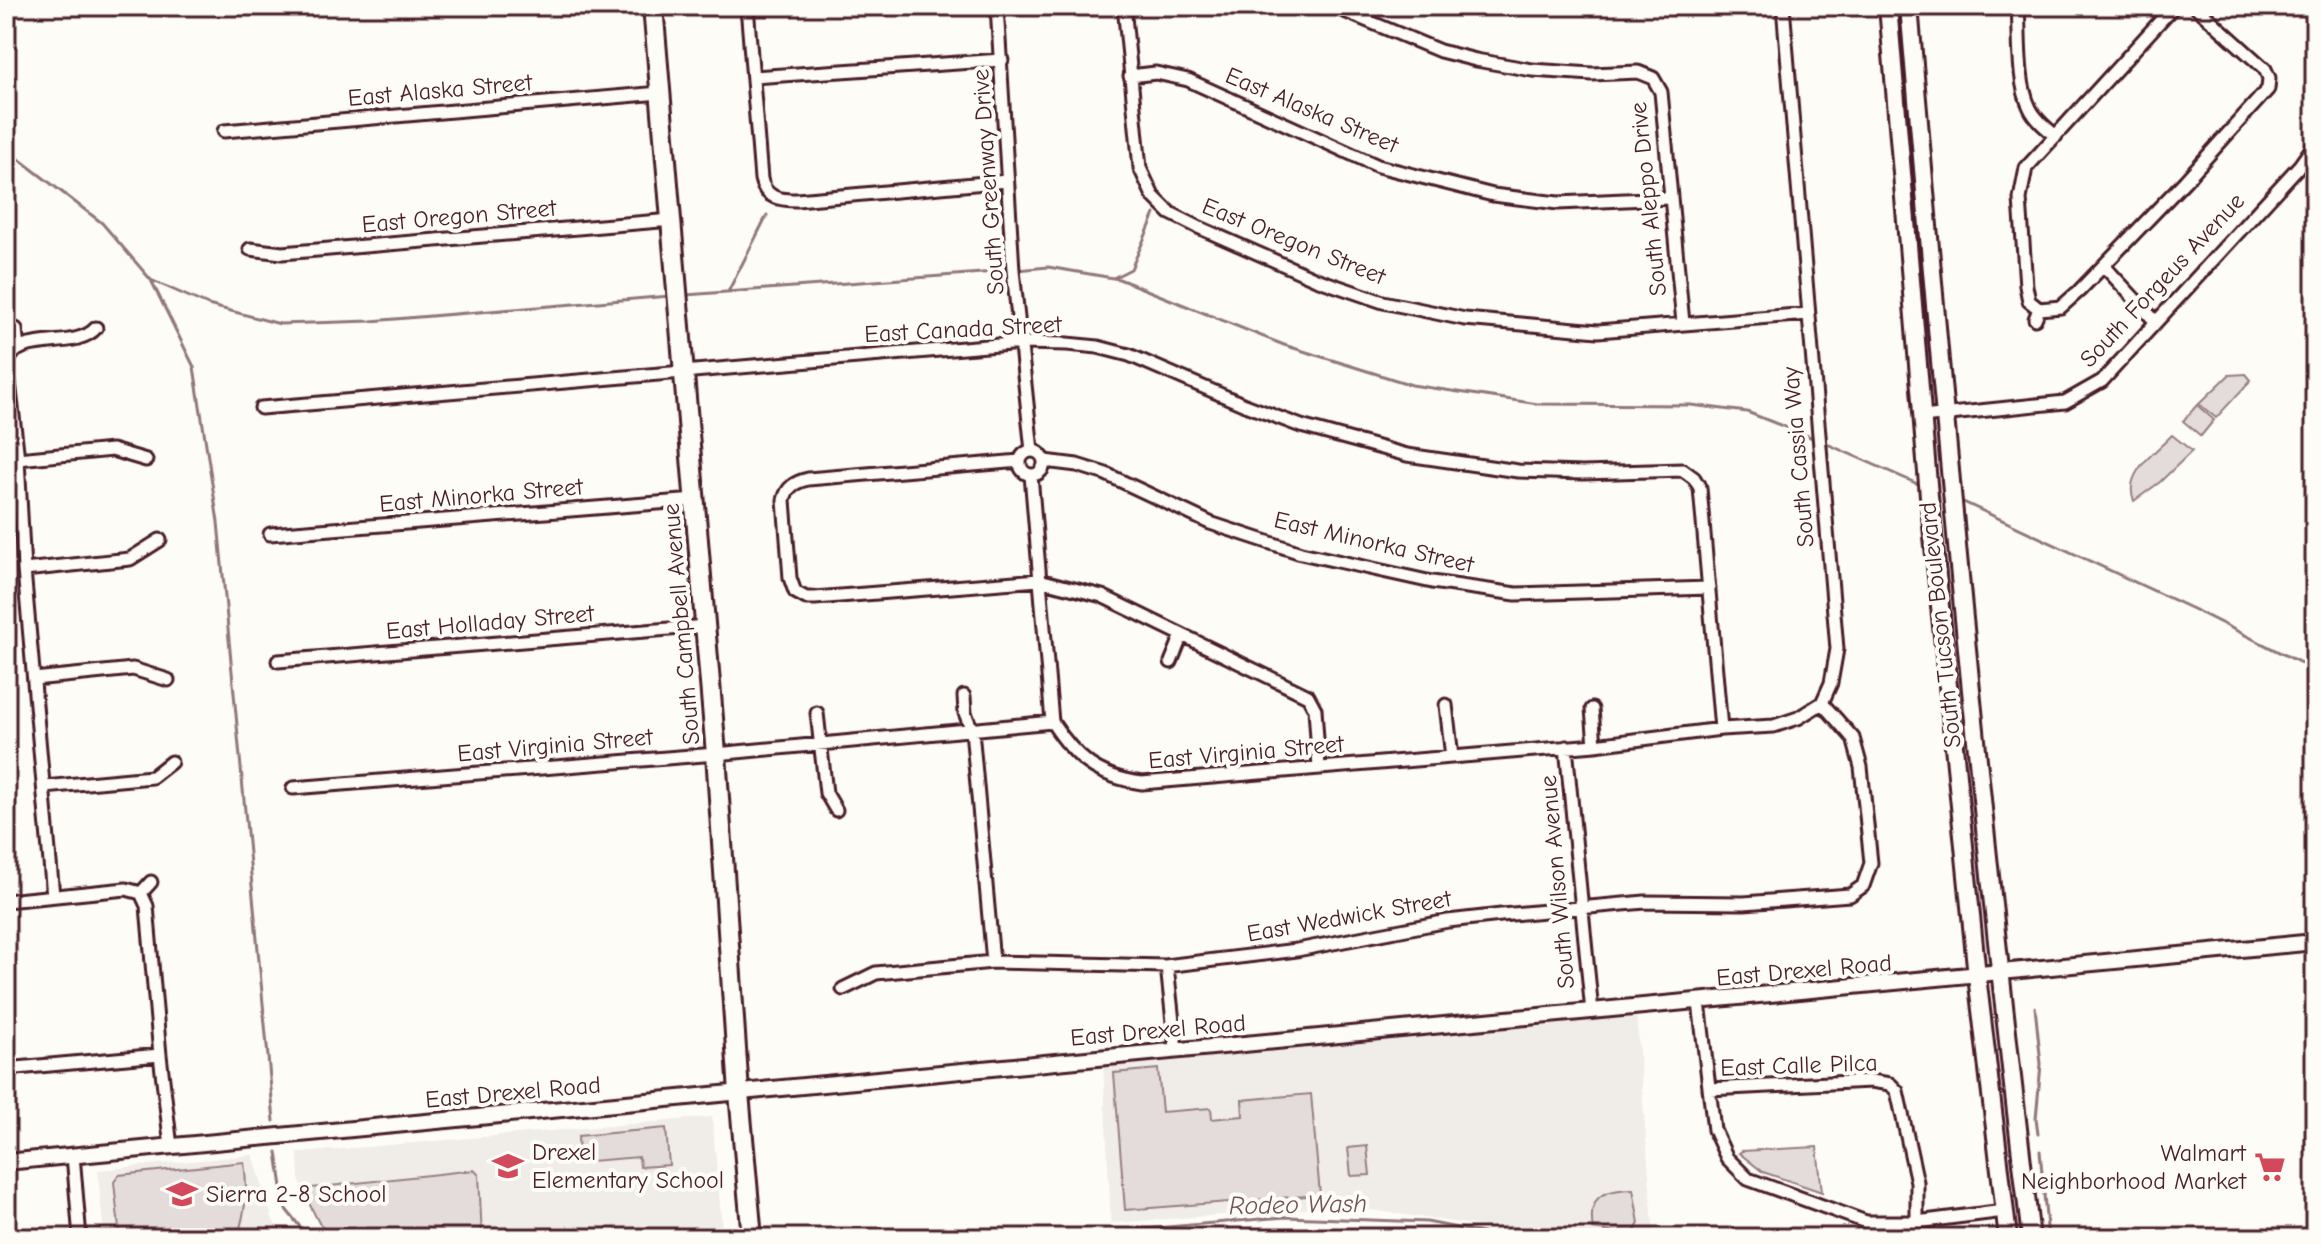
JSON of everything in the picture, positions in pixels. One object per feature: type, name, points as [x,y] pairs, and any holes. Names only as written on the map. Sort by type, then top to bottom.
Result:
[{"type":"main road","name":"South Campbell Avenue","points":[[653,6],[706,626],[752,1238]]},
{"type":"main road","name":"South Tucson Boulevard","points":[[1888,6],[1929,496],[1977,976],[2008,1238]]},
{"type":"main road","name":"South Tucson Boulevard","points":[[1909,6],[1952,507],[1999,973],[2031,1238]]},
{"type":"street","points":[[747,6],[761,179],[768,198],[797,200],[1007,181]]},
{"type":"street","name":"South Greenway Drive","points":[[997,6],[1007,181],[1032,451]]},
{"type":"street","points":[[1124,6],[1130,76]]},
{"type":"street","name":"South Aleppo Drive","points":[[1332,6],[1440,51],[1476,60],[1568,73],[1653,74],[1661,92],[1683,323]]},
{"type":"street","name":"South Cassia Way","points":[[1783,6],[1837,649],[1831,683],[1822,703]]},
{"type":"street","points":[[2018,6],[2025,92],[2030,108],[2056,136]]},
{"type":"street","points":[[2174,6],[2026,168],[2020,199],[2026,286],[2029,301],[2037,314],[2061,307],[2104,266],[2268,89],[2269,78],[2265,69],[2195,6]]},
{"type":"street","points":[[753,77],[1002,60]]},
{"type":"street","name":"East Alaska Street","points":[[1130,76],[1156,73],[1188,80],[1378,166],[1493,195],[1558,203],[1669,198]]},
{"type":"street","name":"East Oregon Street","points":[[1130,76],[1140,168],[1153,196],[1170,213],[1316,279],[1383,302],[1465,319],[1531,327],[1598,331],[1808,314]]},
{"type":"street","name":"East Alaska Street","points":[[224,131],[660,93]]},
{"type":"street","name":"South Forgeus Avenue","points":[[1922,417],[2065,402],[2102,381],[2300,165],[2315,144]]},
{"type":"street","name":"East Oregon Street","points":[[250,249],[282,253],[672,220]]},
{"type":"street","points":[[2104,266],[2156,322]]},
{"type":"street","points":[[53,896],[24,570],[18,459],[7,364],[11,354],[25,346],[85,338],[96,328]]},
{"type":"street","points":[[16,329],[18,349]]},
{"type":"street","name":"East Canada Street","points":[[261,408],[1022,343],[1082,345],[1129,355],[1273,416],[1407,455],[1518,471],[1583,473],[1675,469],[1696,475],[1700,488],[1709,588]]},
{"type":"street","points":[[18,459],[112,450],[146,460]]},
{"type":"street","points":[[1032,451],[1041,454],[1045,461],[1041,472],[1031,475],[1022,470],[1020,461],[1025,452],[1032,451]]},
{"type":"street","points":[[1020,461],[808,479],[793,484],[786,491],[784,500],[790,578],[795,592],[806,598],[815,598],[1039,580],[1102,596],[1310,694],[1315,709],[1319,768]]},
{"type":"street","name":"East Minorka Street","points":[[1045,461],[1077,465],[1106,474],[1210,523],[1301,553],[1432,582],[1516,594],[1709,588]]},
{"type":"street","points":[[1031,475],[1052,722]]},
{"type":"street","name":"East Minorka Street","points":[[270,534],[695,500]]},
{"type":"street","points":[[24,570],[130,559],[160,540]]},
{"type":"street","points":[[1709,588],[1721,729]]},
{"type":"street","name":"East Holladay Street","points":[[278,661],[706,626]]},
{"type":"street","points":[[1171,662],[1182,635]]},
{"type":"street","points":[[34,679],[133,669],[168,680]]},
{"type":"street","points":[[964,696],[965,713],[972,730],[993,962]]},
{"type":"street","name":"East Virginia Street","points":[[293,788],[820,745],[1052,722],[1076,753],[1099,772],[1142,783],[1595,745],[1721,729],[1774,726],[1798,718],[1822,703]]},
{"type":"street","name":"East Wedwick Street","points":[[843,989],[876,973],[993,962],[1167,966],[1327,946],[1448,921],[1645,902],[1744,903],[1850,895],[1867,886],[1871,863],[1861,767],[1853,738],[1822,703]]},
{"type":"street","points":[[1446,705],[1452,757]]},
{"type":"street","points":[[1592,709],[1595,745]]},
{"type":"street","points":[[817,713],[826,793],[836,810]]},
{"type":"street","name":"South Wilson Avenue","points":[[1566,747],[1592,1012]]},
{"type":"street","points":[[44,787],[152,777],[171,762]]},
{"type":"street","points":[[141,893],[151,882]]},
{"type":"street","points":[[6,901],[120,889],[141,893],[147,906],[171,1147]]},
{"type":"street","name":"East Drexel Road","points":[[6,1162],[2315,942]]},
{"type":"street","points":[[1167,966],[1176,1050]]},
{"type":"street","points":[[1699,1002],[1714,1130],[1727,1158],[1748,1179],[1866,1222],[1917,1222],[2004,1211]]},
{"type":"street","points":[[6,1069],[160,1055]]},
{"type":"street","name":"East Calle Pilca","points":[[1709,1089],[1893,1081],[1917,1182],[1917,1222]]},
{"type":"street","points":[[73,1155],[80,1238]]},
{"type":"shaded area","points":[[2246,374],[2251,380],[2216,418],[2199,404],[2229,375]]},
{"type":"shaded area","points":[[2197,405],[2214,420],[2201,436],[2183,421]]},
{"type":"shaded area","points":[[2172,435],[2192,451],[2160,482],[2134,501],[2132,491],[2136,473]]},
{"type":"shaded area","points":[[1636,1014],[1654,1238],[1563,1238],[1344,1206],[1111,1223],[1103,1061]]},
{"type":"shaded area","points":[[1158,1069],[1162,1112],[1211,1108],[1212,1119],[1243,1116],[1242,1100],[1311,1094],[1320,1195],[1125,1210],[1114,1073]]},
{"type":"shaded area","name":"Drexel Elementary School","points":[[712,1117],[723,1238],[331,1238],[306,1200],[299,1178],[298,1153]]},
{"type":"shaded area","points":[[666,1128],[669,1165],[640,1167],[639,1157],[579,1162],[578,1136]]},
{"type":"shaded area","points":[[1367,1146],[1370,1175],[1351,1176],[1348,1148]]},
{"type":"shaded area","points":[[1817,1147],[1822,1192],[1763,1172],[1739,1153],[1742,1151]]},
{"type":"shaded area","name":"Sierra 2-8 School","points":[[253,1155],[272,1218],[282,1238],[104,1238],[98,1170]]},
{"type":"shaded area","name":"Sierra 2-8 School","points":[[244,1162],[245,1200],[237,1238],[120,1238],[114,1182],[119,1175]]},
{"type":"shaded area","points":[[474,1170],[479,1175],[482,1238],[331,1238],[319,1223],[302,1189]]},
{"type":"shaded area","points":[[1633,1189],[1639,1223],[1633,1235],[1593,1229],[1592,1209],[1600,1197],[1613,1191]]},
{"type":"waterway","points":[[6,149],[102,223],[151,280],[194,367],[218,522],[274,1121]]},
{"type":"waterway","points":[[1113,278],[1131,269],[1155,214]]},
{"type":"waterway","points":[[728,292],[767,215]]},
{"type":"waterway","points":[[1017,270],[1048,267],[1119,279],[1284,345],[1412,385],[1538,404],[1691,405],[1747,412],[1818,440]]},
{"type":"waterway","points":[[686,295],[1009,271]]},
{"type":"waterway","points":[[151,280],[208,305],[280,324],[371,321],[670,296]]},
{"type":"waterway","points":[[6,288],[9,311]]},
{"type":"waterway","points":[[1825,443],[1920,485]]},
{"type":"waterway","points":[[1957,499],[2315,670]]},
{"type":"waterway","points":[[2035,1007],[2041,1064],[2036,1119],[2038,1134]]},
{"type":"waterway","points":[[2040,1151],[2048,1238]]},
{"type":"waterway","name":"Rodeo Wash","points":[[277,1152],[285,1208],[309,1238]]},
{"type":"waterway","name":"Rodeo Wash","points":[[1039,1238],[1285,1217],[1427,1222],[1508,1238]]},
{"type":"place","name":"Drexel Elementary School","points":[[508,1166]]},
{"type":"place","name":"Walmart Neighborhood Market","points":[[2270,1167]]},
{"type":"place","name":"Sierra 2-8 School","points":[[182,1194]]}]
